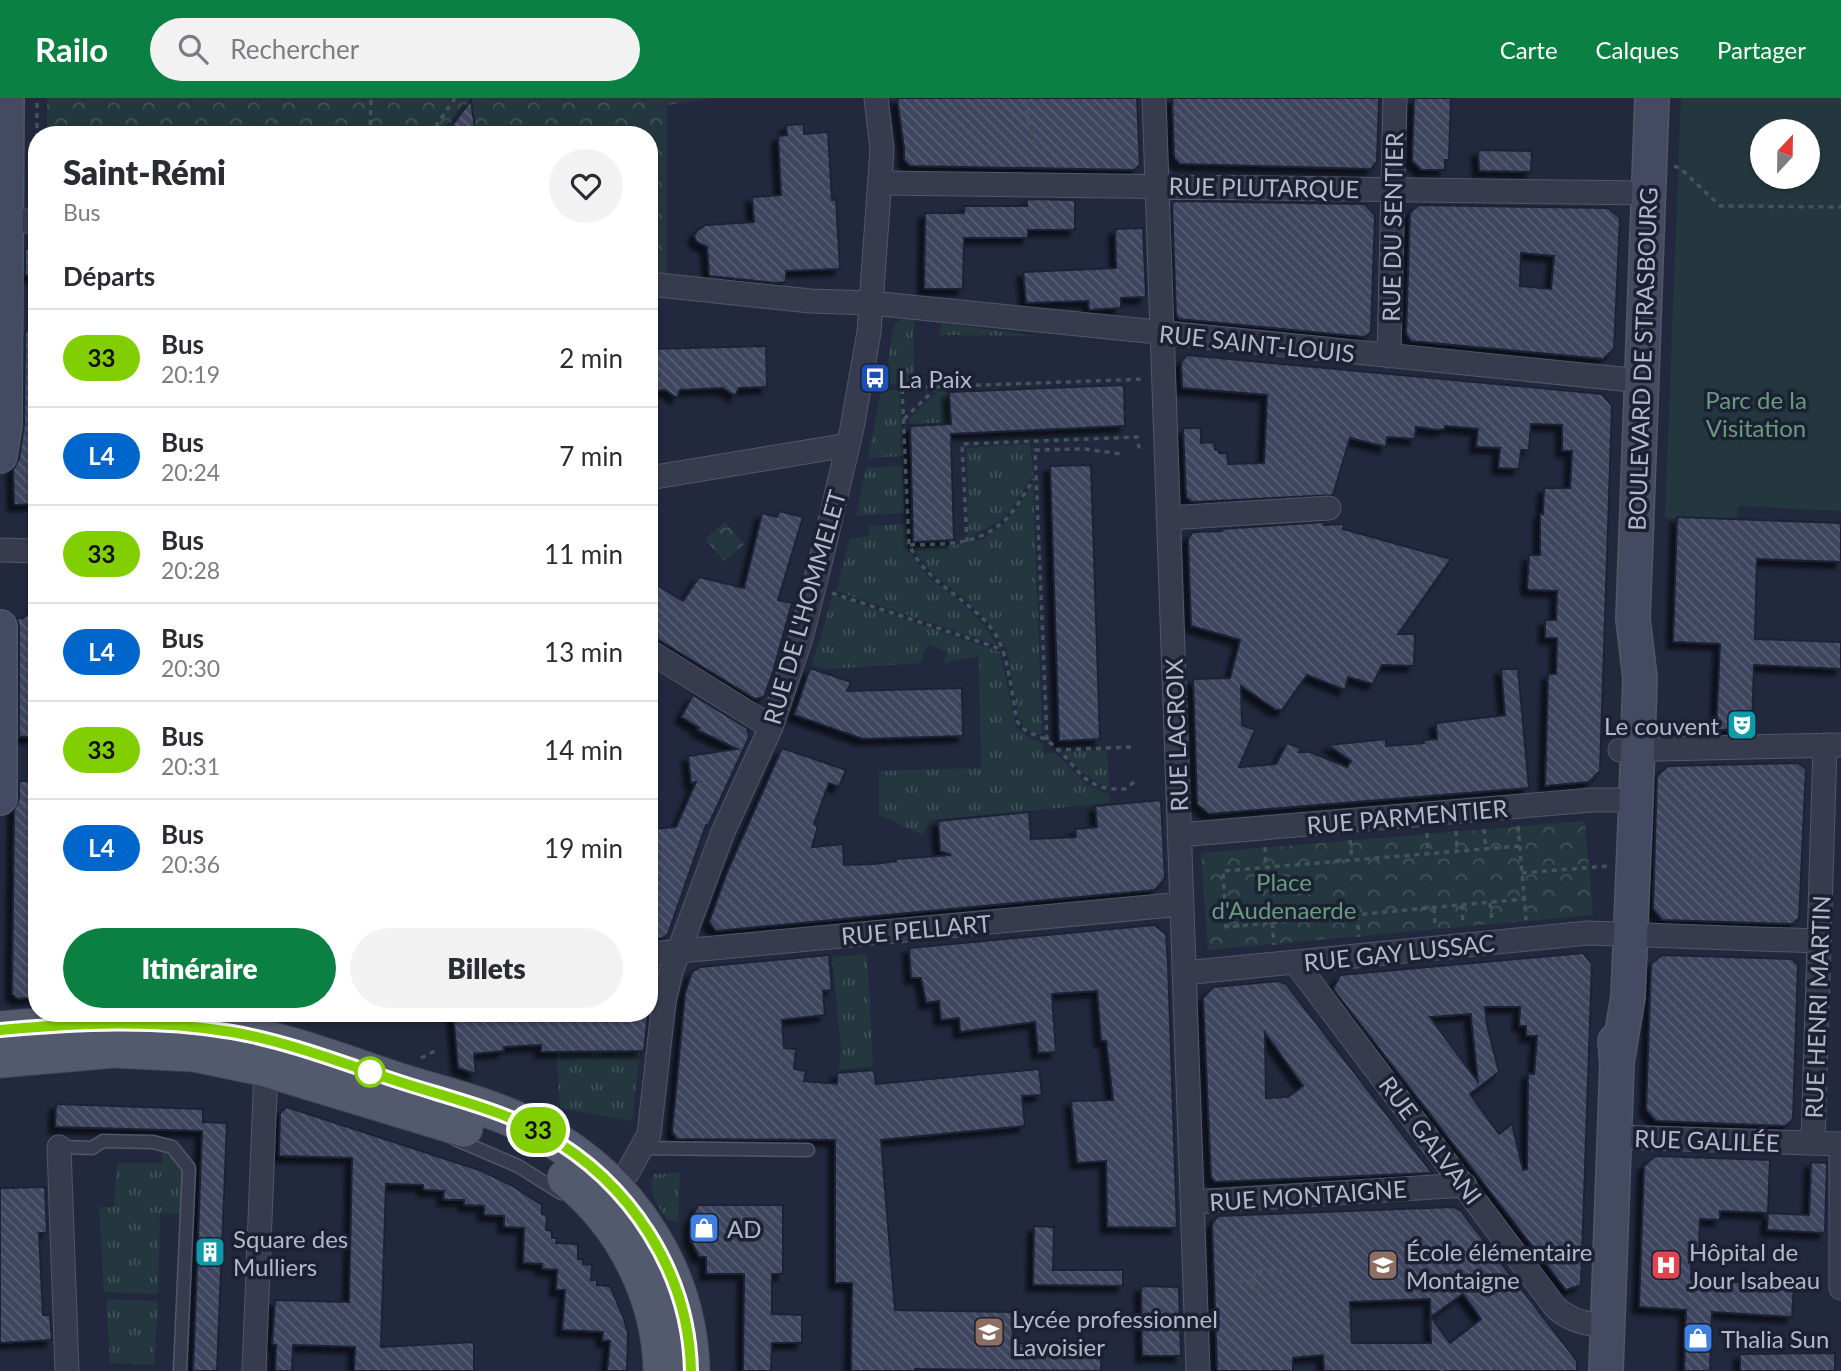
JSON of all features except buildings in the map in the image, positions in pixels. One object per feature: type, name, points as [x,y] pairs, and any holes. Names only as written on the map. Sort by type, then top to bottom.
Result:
[{"type":"main road","points":[[0,456],[5,425],[14,220],[7,98]]},
{"type":"main road","name":"BOULEVARD DE STRASBOURG","points":[[1606,1371],[1617,1062],[1612,1002],[1622,933],[1629,750],[1623,671],[1633,620],[1652,98]]},
{"type":"main road","points":[[0,627],[0,798]]},
{"type":"main road","name":"BOULEVARD DE STRASBOURG","points":[[1622,933],[1616,865],[1627,800]]},
{"type":"main road","points":[[0,1030],[101,1023],[190,1022]]},
{"type":"main road","points":[[209,1022],[521,1122],[584,1161],[603,1206],[643,1282],[657,1323],[662,1371]]},
{"type":"main road","points":[[0,1059],[136,1049],[194,1054],[266,1068],[449,1123],[518,1149],[553,1168],[603,1206],[651,1236],[670,1274],[684,1317],[691,1371]]},
{"type":"street","name":"RUE DE L'HOMMELET","points":[[603,1206],[643,1148],[652,1120],[666,992],[678,951],[723,832],[771,727],[796,654],[814,587],[865,360],[880,183],[881,139],[876,98]]},
{"type":"street","name":"RUE LACROIX","points":[[1154,98],[1198,1371]]},
{"type":"street","name":"RUE DU SENTIER","points":[[1389,356],[1395,98]]},
{"type":"street","name":"RUE PLUTARQUE","points":[[880,183],[1648,193]]},
{"type":"street","name":"RUE SAINT-LOUIS","points":[[658,285],[810,301],[871,303],[1642,381]]},
{"type":"street","points":[[658,477],[848,445]]},
{"type":"street","points":[[1168,518],[1329,508]]},
{"type":"street","points":[[0,550],[28,551]]},
{"type":"street","points":[[658,657],[771,727]]},
{"type":"street","points":[[1629,750],[1833,745]]},
{"type":"street","name":"RUE HENRI MARTIN","points":[[1813,1143],[1819,941],[1833,745]]},
{"type":"street","name":"RUE PARMENTIER","points":[[1179,835],[1627,800]]},
{"type":"street","name":"RUE PELLART","points":[[658,953],[1182,904]]},
{"type":"street","name":"RUE GAY LUSSAC","points":[[1184,973],[1527,939],[1622,933],[1819,941]]},
{"type":"street","name":"RUE GALVANI","points":[[1295,962],[1556,1308],[1583,1323],[1608,1326]]},
{"type":"street","points":[[254,1371],[266,1068]]},
{"type":"street","name":"RUE GALILÉE","points":[[1615,1137],[1841,1144]]},
{"type":"street","points":[[59,1147],[67,1371]]},
{"type":"street","points":[[1841,1158],[1841,1288]]},
{"type":"street","name":"RUE MONTAIGNE","points":[[1193,1202],[1465,1185]]},
{"type":"lane","points":[[59,1147],[92,1147],[103,1141],[153,1142],[172,1147],[189,1168],[180,1371]]},
{"type":"lane","points":[[643,1148],[808,1150]]},
{"type":"lane","points":[[603,1206],[620,1264]]},
{"type":"path","points":[[37,98],[37,126]]},
{"type":"path","points":[[370,126],[371,98]]},
{"type":"path","points":[[436,126],[455,98]]},
{"type":"path","points":[[1025,100],[1034,147]]},
{"type":"path","points":[[1650,156],[1680,168],[1720,206],[1841,208]]},
{"type":"path","points":[[1134,782],[1125,789],[1109,790],[1093,785],[1047,740],[1024,731],[1017,721],[1002,650],[996,636],[960,598],[933,578],[914,556],[910,545],[902,388],[1150,379],[1149,365],[1163,364]]},
{"type":"path","points":[[904,420],[937,387]]},
{"type":"path","points":[[967,542],[962,444],[1137,437],[1140,453]]},
{"type":"path","points":[[1034,441],[1047,740]]},
{"type":"path","points":[[1035,450],[1084,449],[1121,454]]},
{"type":"path","points":[[910,545],[967,542],[987,534],[1006,519],[1035,477]]},
{"type":"path","points":[[814,587],[1002,650]]},
{"type":"path","points":[[1056,750],[1132,747]]},
{"type":"path","points":[[1516,807],[1527,939]]},
{"type":"path","points":[[1484,827],[1486,849]]},
{"type":"path","points":[[1455,829],[1457,851]]},
{"type":"path","points":[[1426,831],[1428,854]]},
{"type":"path","points":[[1350,838],[1352,860]]},
{"type":"path","points":[[1265,845],[1266,867]]},
{"type":"path","points":[[1519,846],[1223,872],[1226,927],[1524,899]]},
{"type":"path","points":[[1749,860],[1778,861]]},
{"type":"path","points":[[1521,873],[1616,865]]},
{"type":"path","points":[[1490,902],[1492,927]]},
{"type":"path","points":[[1462,905],[1464,929]]},
{"type":"path","points":[[1434,908],[1436,932]]},
{"type":"path","points":[[1357,915],[1359,939]]},
{"type":"path","points":[[1272,923],[1275,947]]},
{"type":"path","points":[[420,1064],[421,1057],[435,1051]]},
{"type":"path","points":[[1492,1156],[1501,1148]]},
{"type":"path","points":[[1281,1290],[1254,1291],[1254,1271],[1282,1271]]},
{"type":"path","points":[[1464,1290],[1479,1278]]},
{"type":"path","points":[[1238,1282],[1254,1281]]},
{"type":"path","points":[[1441,1359],[1442,1371]]},
{"type":"green space","points":[[47,98],[715,98],[667,105],[667,275],[658,274],[658,126],[47,126]]},
{"type":"green space","name":"Parc de la Visitation","points":[[1681,98],[1841,98],[1841,511],[1738,506],[1737,519],[1665,518]]},
{"type":"green space","points":[[915,319],[915,383],[885,384],[893,328],[899,321]]},
{"type":"green space","points":[[941,323],[1036,336],[939,335]]},
{"type":"green space","points":[[899,390],[903,456],[868,458],[881,391]]},
{"type":"green space","points":[[946,391],[949,422],[910,424],[909,419],[937,392]]},
{"type":"green space","points":[[1030,444],[1033,475],[1008,513],[997,523],[968,538],[967,448]]},
{"type":"green space","points":[[903,466],[904,513],[856,516],[866,468]]},
{"type":"green space","points":[[1033,483],[1042,732],[1038,735],[1024,727],[1019,718],[1007,649],[991,626],[966,599],[937,578],[917,554],[916,547],[958,545],[986,537],[1008,518]]},
{"type":"green space","points":[[725,522],[744,544],[724,561],[705,539]]},
{"type":"green space","points":[[906,524],[908,551],[929,578],[960,601],[985,627],[997,645],[836,591],[850,539],[869,536],[869,526]]},
{"type":"green space","points":[[833,595],[1000,652],[1016,727],[1029,738],[1043,743],[1043,753],[1055,753],[1086,784],[1109,795],[1110,803],[930,820],[923,835],[879,815],[879,771],[981,768],[979,656],[944,663],[947,652],[928,644],[920,663],[827,669],[812,665]]},
{"type":"green space","points":[[1107,750],[1109,787],[1095,781],[1062,752]]},
{"type":"green space","name":"Place d'Audenaerde","points":[[1585,821],[1593,915],[1208,950],[1201,853]]},
{"type":"green space","points":[[867,954],[873,1066],[839,1070],[841,1048],[832,957]]},
{"type":"green space","points":[[556,1051],[640,1051],[632,1121],[560,1108]]},
{"type":"green space","points":[[162,1151],[171,1157],[181,1170],[183,1186],[181,1214],[160,1213],[158,1294],[104,1292],[99,1207],[114,1207],[117,1163],[162,1163]]},
{"type":"green space","points":[[680,1173],[678,1222],[667,1220],[654,1198],[651,1180],[653,1174]]},
{"type":"green space","points":[[106,1299],[158,1301],[154,1365],[110,1363]]},
{"type":"bus line","name":"33","points":[[0,1030],[127,1023],[182,1025],[234,1032],[328,1059],[521,1122],[565,1147],[600,1174],[624,1198],[651,1236],[670,1274],[681,1305],[691,1371]]},
{"type":"place","name":"La Paix","points":[[875,378]]},
{"type":"place","name":"Le couvent","points":[[1742,725]]},
{"type":"place","name":"AD","points":[[704,1228]]},
{"type":"place","name":"Square des Mulliers","points":[[210,1252]]},
{"type":"place","name":"École élémentaire Montaigne","points":[[1383,1265]]},
{"type":"place","name":"Hôpital de Jour Isabeau","points":[[1666,1265]]},
{"type":"place","name":"Lycée professionnel Lavoisier","points":[[989,1332]]},
{"type":"place","name":"Thalia Sun","points":[[1698,1338]]}]
